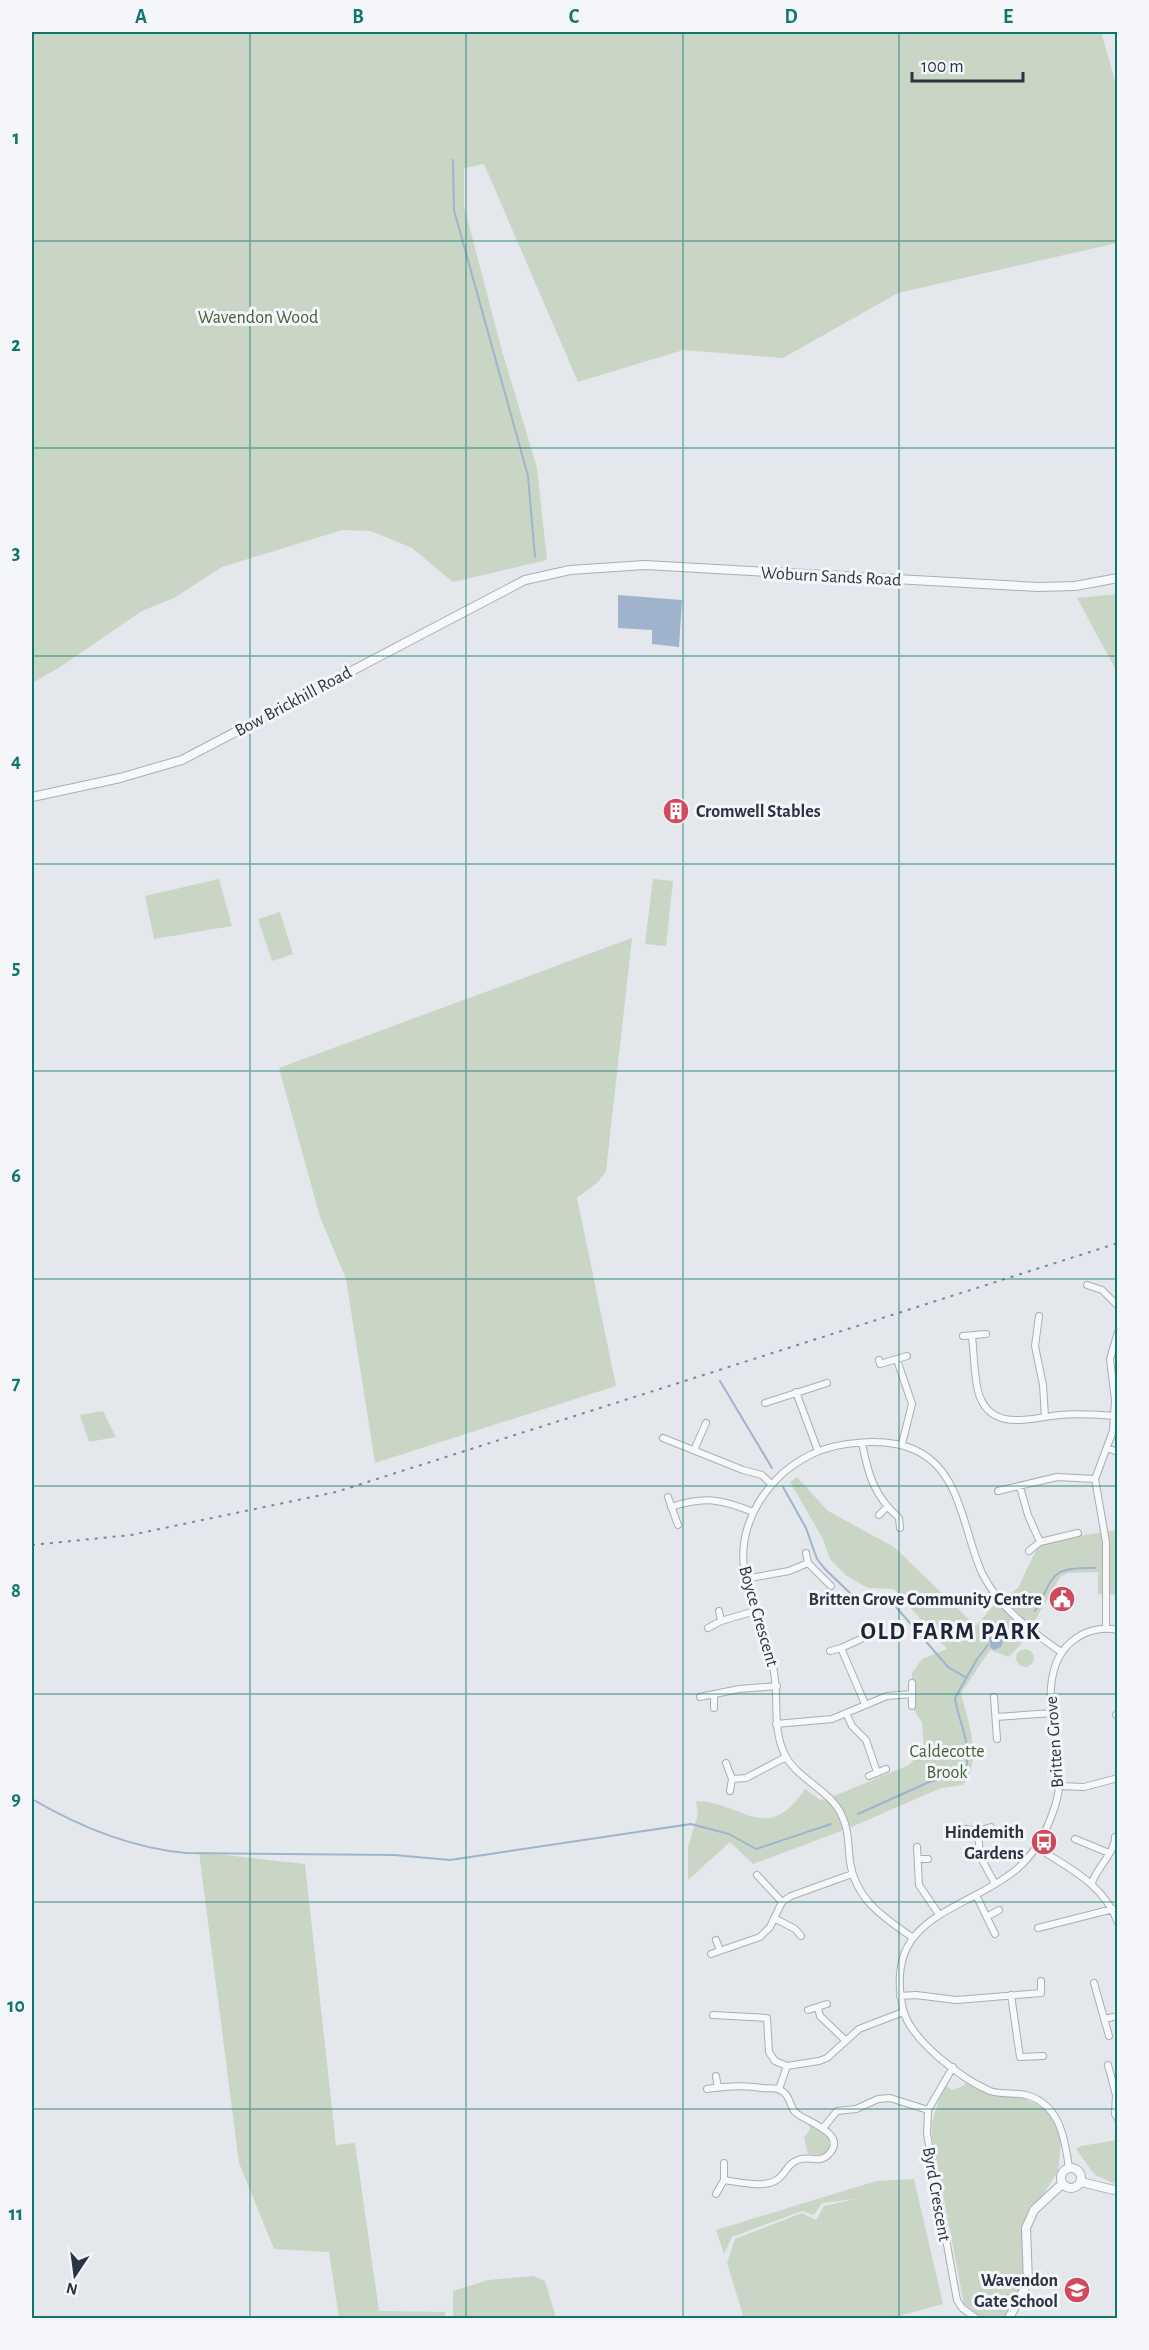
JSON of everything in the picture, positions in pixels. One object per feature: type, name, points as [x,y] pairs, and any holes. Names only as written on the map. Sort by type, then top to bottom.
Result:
[{"type":"street","name":"Woburn Sands Road","points":[[544,576],[570,570],[645,565],[1038,587],[1075,586],[1118,578]]},
{"type":"street","name":"Bow Brickhill Road","points":[[32,797],[120,778],[182,760],[469,608],[525,580],[544,576]]},
{"type":"street","points":[[1087,1285],[1102,1290],[1118,1306]]},
{"type":"street","points":[[1039,1316],[1031,1346],[1043,1385],[1045,1417]]},
{"type":"street","points":[[1106,1628],[1106,1542],[1095,1479],[1107,1448],[1115,1416],[1115,1383],[1110,1359],[1118,1332]]},
{"type":"street","points":[[963,1336],[986,1334]]},
{"type":"street","points":[[972,1336],[978,1392],[987,1408],[995,1415],[1016,1422],[1045,1417],[1115,1416]]},
{"type":"street","points":[[879,1360],[880,1364],[907,1356]]},
{"type":"street","points":[[897,1360],[912,1404],[902,1444]]},
{"type":"street","points":[[765,1403],[827,1383]]},
{"type":"street","points":[[796,1392],[818,1452]]},
{"type":"street","points":[[694,1450],[706,1423]]},
{"type":"street","points":[[663,1437],[762,1475],[771,1484]]},
{"type":"street","points":[[862,1443],[871,1484],[887,1507],[899,1518],[900,1528]]},
{"type":"street","name":"Boyce Crescent","points":[[913,1938],[880,1916],[864,1899],[852,1874],[847,1830],[841,1813],[829,1798],[800,1775],[786,1757],[776,1724],[777,1686],[773,1664],[745,1579],[742,1549],[753,1512],[771,1484],[796,1462],[818,1452],[862,1443],[902,1444],[929,1458],[951,1484],[982,1574],[992,1589],[1013,1615],[1062,1652]]},
{"type":"street","points":[[1107,1448],[1118,1452]]},
{"type":"street","points":[[998,1491],[1057,1477],[1095,1479]]},
{"type":"street","points":[[1020,1487],[1028,1515],[1040,1542]]},
{"type":"street","points":[[668,1497],[678,1525]]},
{"type":"street","points":[[671,1508],[707,1499],[727,1502],[753,1512]]},
{"type":"street","points":[[879,1515],[887,1507]]},
{"type":"street","points":[[1029,1551],[1040,1542],[1078,1533]]},
{"type":"street","points":[[806,1553],[808,1563],[831,1586]]},
{"type":"street","points":[[745,1579],[789,1571],[808,1563]]},
{"type":"street","points":[[719,1611],[721,1621]]},
{"type":"street","points":[[708,1628],[721,1621],[755,1611]]},
{"type":"street","name":"Britten Grove","points":[[1069,2168],[1061,2124],[1050,2109],[1028,2095],[992,2092],[953,2067],[914,2033],[903,2013],[900,1996],[901,1965],[913,1938],[938,1913],[995,1884],[1018,1868],[1036,1847],[1050,1820],[1059,1786],[1050,1690],[1052,1674],[1062,1652],[1082,1634],[1106,1628],[1118,1630]]},
{"type":"street","points":[[830,1651],[861,1639]]},
{"type":"street","points":[[841,1648],[865,1704]]},
{"type":"street","points":[[912,1683],[912,1706]]},
{"type":"street","points":[[700,1697],[739,1689],[777,1686]]},
{"type":"street","points":[[776,1724],[846,1715],[865,1704],[887,1696],[912,1694]]},
{"type":"street","points":[[714,1695],[714,1708]]},
{"type":"street","points":[[994,1697],[997,1738]]},
{"type":"street","points":[[996,1718],[1053,1713]]},
{"type":"street","points":[[846,1715],[852,1726],[867,1740],[877,1772]]},
{"type":"street","points":[[732,1779],[746,1778],[786,1757]]},
{"type":"street","points":[[726,1763],[732,1779],[730,1791]]},
{"type":"street","points":[[869,1776],[886,1769]]},
{"type":"street","points":[[1059,1786],[1084,1787],[1118,1778]]},
{"type":"street","points":[[966,1828],[978,1831],[991,1827]]},
{"type":"street","points":[[978,1831],[980,1856],[995,1884]]},
{"type":"street","points":[[1092,1883],[1115,1846],[1115,1837]]},
{"type":"street","points":[[1075,1839],[1109,1853]]},
{"type":"street","points":[[917,1847],[919,1886],[938,1913]]},
{"type":"street","points":[[1036,1847],[1092,1883],[1113,1909],[1118,1923]]},
{"type":"street","points":[[918,1859],[928,1859]]},
{"type":"street","points":[[711,1954],[760,1937],[782,1902],[852,1874]]},
{"type":"street","points":[[757,1875],[782,1902]]},
{"type":"street","points":[[976,1895],[995,1934]]},
{"type":"street","points":[[1038,1928],[1113,1909]]},
{"type":"street","points":[[987,1916],[999,1910]]},
{"type":"street","points":[[774,1918],[795,1929],[801,1936]]},
{"type":"street","points":[[716,1940],[720,1950]]},
{"type":"street","points":[[900,1996],[916,1995],[956,2000],[1041,1993],[1041,1981]]},
{"type":"street","points":[[1094,1983],[1109,2036]]},
{"type":"street","points":[[1011,1995],[1020,2057],[1042,2056]]},
{"type":"street","points":[[808,2010],[827,2004]]},
{"type":"street","points":[[818,2008],[820,2016],[845,2040]]},
{"type":"street","points":[[768,2009],[770,2052],[775,2061],[787,2066],[827,2058],[859,2029],[903,2013]]},
{"type":"street","points":[[713,2015],[767,2018]]},
{"type":"street","points":[[1104,2019],[1118,2016]]},
{"type":"street","points":[[779,2089],[787,2066]]},
{"type":"street","points":[[1108,2066],[1117,2095],[1115,2114],[1118,2119]]},
{"type":"street","points":[[824,2127],[837,2111],[856,2109],[878,2099],[890,2097],[928,2110],[953,2067]]},
{"type":"street","points":[[716,2076],[717,2088]]},
{"type":"street","points":[[707,2089],[750,2085],[779,2089],[787,2094],[794,2111],[806,2120],[824,2127],[833,2144],[830,2153],[823,2159],[800,2158],[790,2163],[775,2181],[763,2184],[724,2180]]},
{"type":"street","name":"Byrd Crescent","points":[[928,2110],[927,2134],[957,2300],[962,2308],[976,2319]]},
{"type":"street","points":[[716,2194],[724,2180],[724,2163]]},
{"type":"street","points":[[1062,2184],[1061,2174],[1069,2168],[1080,2173],[1081,2182]]},
{"type":"street","points":[[1062,2184],[1074,2188],[1081,2182]]},
{"type":"street","points":[[1081,2182],[1118,2191]]},
{"type":"street","points":[[1009,2319],[1028,2282],[1026,2228],[1034,2210],[1062,2184]]},
{"type":"green space","name":"Wavendon Wood","points":[[32,32],[1101,32],[1117,87],[1117,243],[898,293],[783,358],[683,350],[578,382],[484,164],[464,168],[464,206],[502,351],[537,468],[547,560],[453,582],[412,548],[371,531],[342,530],[222,567],[174,598],[142,611],[57,669],[32,683]]},
{"type":"green space","points":[[1118,594],[1117,672],[1077,598]]},
{"type":"green space","points":[[219,879],[232,926],[154,939],[145,896]]},
{"type":"green space","points":[[653,879],[673,881],[666,946],[645,944]]},
{"type":"green space","points":[[280,912],[293,954],[272,961],[258,919]]},
{"type":"green space","points":[[632,938],[606,1171],[598,1182],[577,1198],[616,1386],[375,1463],[346,1279],[320,1217],[279,1068]]},
{"type":"green space","points":[[103,1411],[116,1437],[89,1442],[80,1415]]},
{"type":"green space","name":"Caldecotte Brook","points":[[797,1477],[828,1511],[894,1547],[976,1626],[993,1606],[1018,1588],[1040,1542],[1117,1530],[1117,1595],[1098,1594],[1098,1572],[1068,1573],[1060,1577],[1021,1644],[1009,1657],[990,1650],[961,1693],[973,1751],[969,1774],[963,1785],[941,1788],[849,1828],[753,1864],[730,1842],[688,1880],[688,1847],[698,1814],[696,1801],[713,1803],[755,1817],[767,1818],[779,1815],[791,1806],[805,1789],[820,1800],[829,1798],[909,1765],[924,1749],[922,1723],[912,1706],[912,1673],[922,1659],[947,1649],[894,1589],[868,1588],[847,1576],[830,1559],[823,1539],[790,1482]]},
{"type":"green space","points":[[1025,1649],[1033,1654],[1034,1658],[1029,1666],[1025,1667],[1017,1662],[1016,1658],[1021,1650]]},
{"type":"green space","points":[[199,1852],[305,1864],[336,2145],[355,2143],[379,2311],[445,2312],[445,2318],[339,2318],[329,2252],[274,2249],[239,2163]]},
{"type":"green space","points":[[967,2081],[995,2095],[1023,2098],[1046,2109],[1058,2127],[1061,2141],[1058,2171],[1030,2216],[1027,2276],[1008,2318],[983,2318],[964,2304],[932,2137],[932,2122],[944,2084],[952,2090],[963,2086]]},
{"type":"green space","points":[[809,2124],[829,2138],[830,2148],[825,2155],[808,2154],[804,2138],[810,2129]]},
{"type":"green space","points":[[1118,2140],[1117,2185],[1094,2174],[1076,2149],[1081,2146]]},
{"type":"green space","points":[[914,2179],[943,2304],[891,2318],[744,2318],[727,2263],[735,2239],[802,2213],[816,2220],[824,2206],[855,2199],[822,2203],[814,2215],[802,2211],[732,2237],[724,2254],[716,2230],[876,2181]]},
{"type":"green space","points":[[533,2276],[545,2281],[556,2318],[453,2318],[453,2291],[488,2280]]},
{"type":"water","points":[[618,595],[682,600],[679,647],[652,644],[652,630],[618,628]]},
{"type":"water","points":[[1004,1632],[1001,1647],[994,1650],[990,1647],[989,1637]]},
{"type":"waterway","points":[[453,160],[454,210],[528,476],[535,557]]},
{"type":"waterway","points":[[720,1381],[772,1468]]},
{"type":"waterway","points":[[783,1487],[806,1528],[817,1559],[825,1569],[852,1595],[866,1602],[890,1600],[948,1667],[965,1677]]},
{"type":"waterway","points":[[1035,1611],[1055,1576],[1069,1569],[1095,1568]]},
{"type":"waterway","points":[[1006,1633],[1013,1630]]},
{"type":"waterway","points":[[858,1814],[929,1782],[948,1778],[966,1768],[966,1741],[955,1698],[977,1659],[988,1645]]},
{"type":"waterway","points":[[32,1799],[106,1834],[146,1846],[186,1853],[394,1855],[450,1860],[691,1824],[729,1834],[756,1849],[831,1824]]},
{"type":"railway","points":[[32,1545],[131,1535],[336,1492],[1118,1243]]},
{"type":"place","name":"Cromwell Stables","points":[[676,811]]},
{"type":"place","name":"Britten Grove Community Centre","points":[[1062,1599]]},
{"type":"place","name":"Hindemith Gardens","points":[[1044,1842]]},
{"type":"place","name":"Wavendon Gate School","points":[[1077,2290]]},
{"type":"district","name":"OLD FARM PARK","points":[[951,1631]]}]
